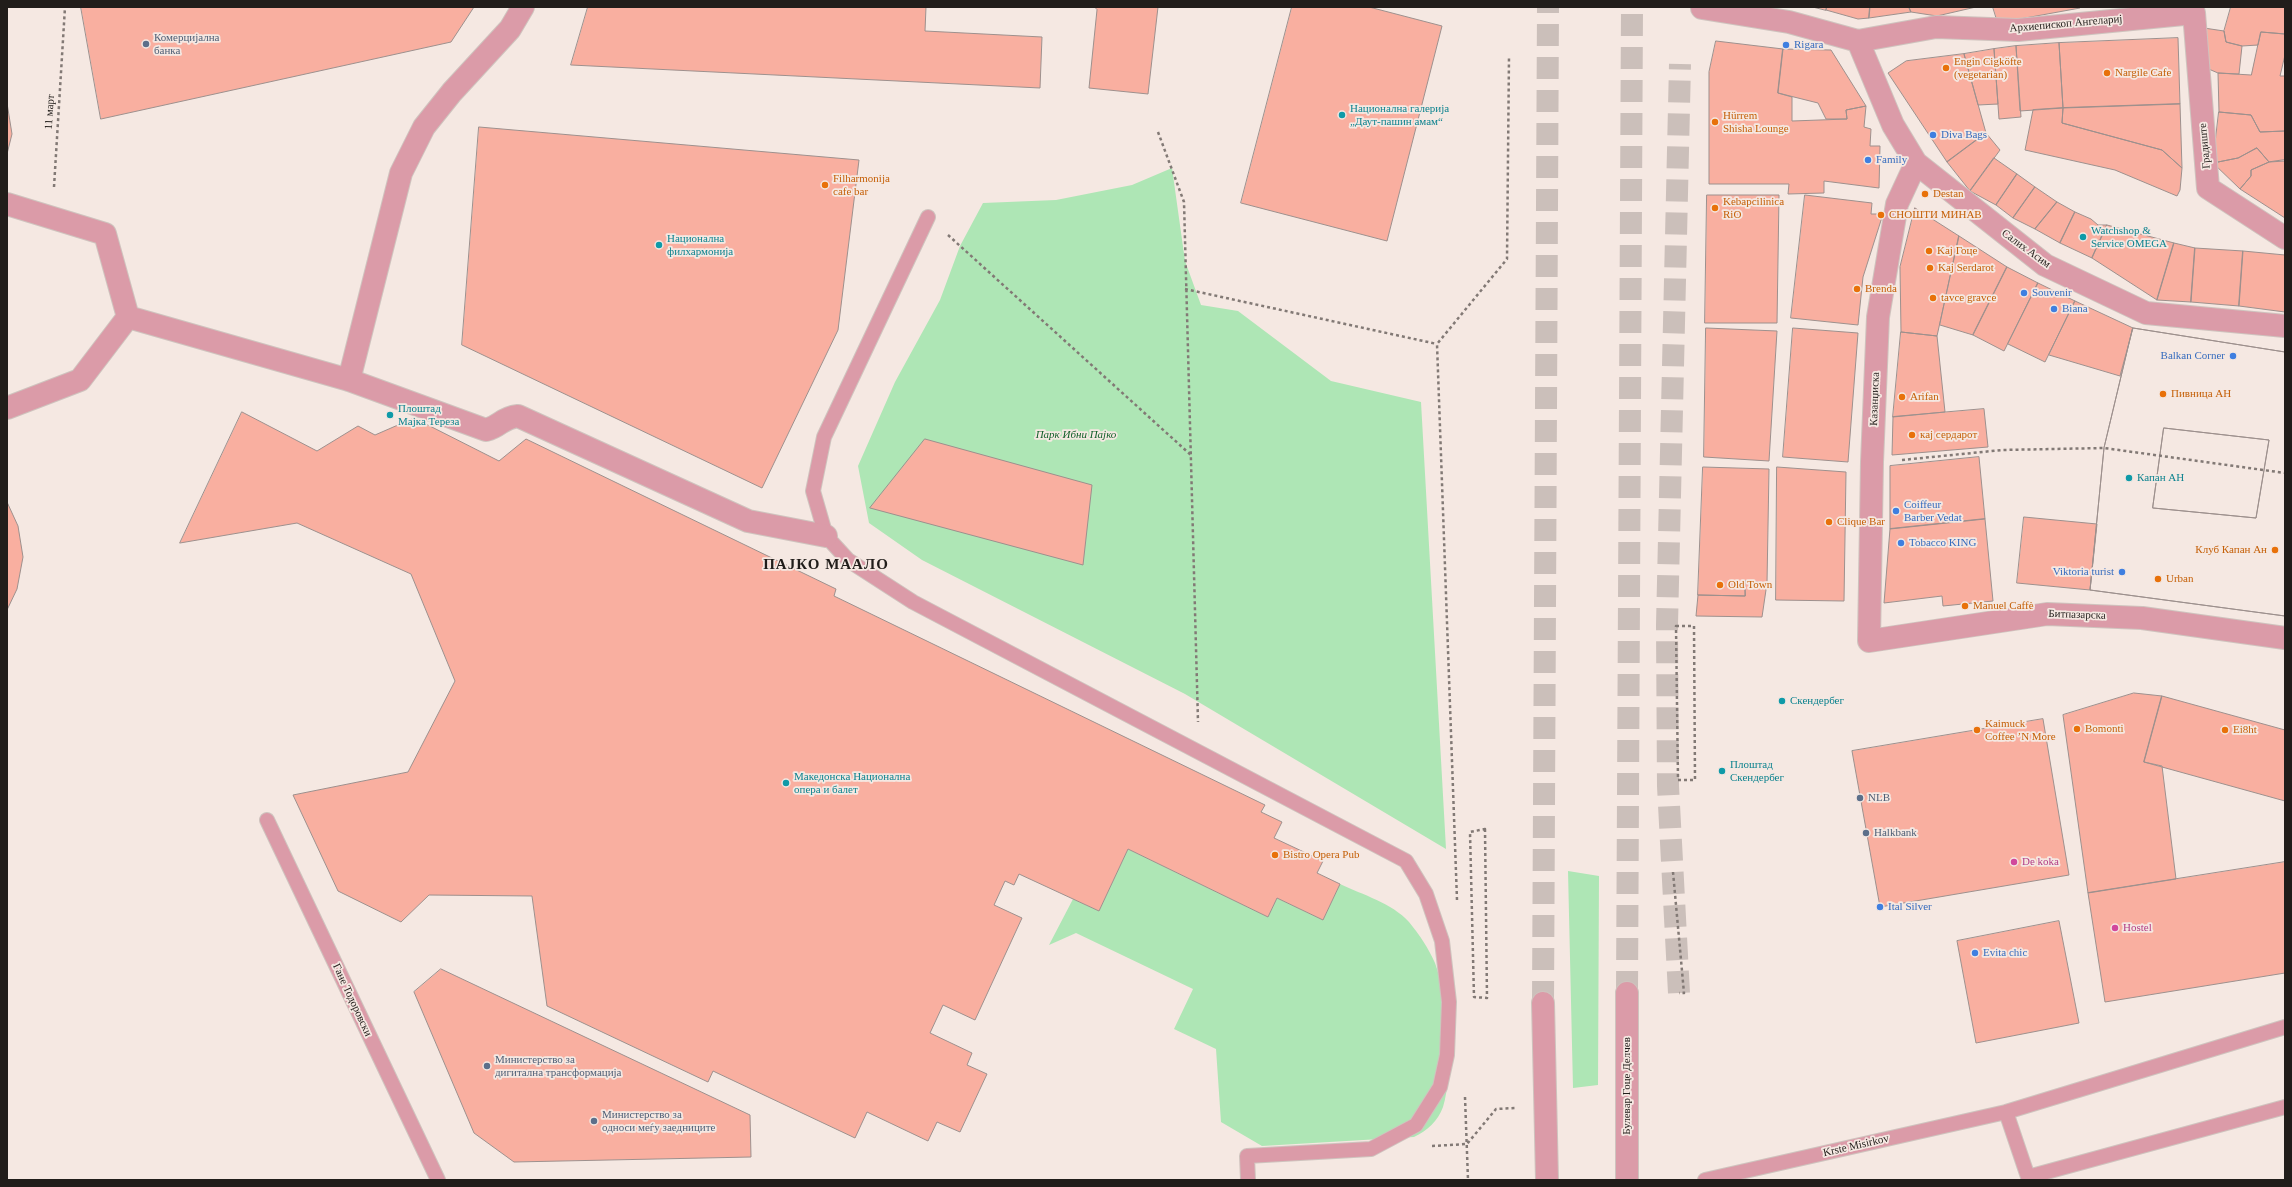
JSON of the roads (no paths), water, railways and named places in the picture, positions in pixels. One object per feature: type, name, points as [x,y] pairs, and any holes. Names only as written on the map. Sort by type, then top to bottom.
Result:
[{"type":"street","points":[[349,380],[401,173],[424,127],[452,92],[510,28],[522,7]]},
{"type":"street","name":"Архиепископ Ангелариј","points":[[1702,8],[1789,22],[1858,41],[1936,27],[2018,30],[2194,13]]},
{"type":"street","name":"Градиште","points":[[2194,13],[2208,188],[2285,238]]},
{"type":"street","name":"Салих Асим","points":[[1858,41],[1893,125],[1916,163],[2045,265],[2146,313],[2285,326]]},
{"type":"street","name":"Казанџиска","points":[[1869,641],[1872,462],[1878,317],[1897,204],[1916,163]]},
{"type":"street","points":[[7,204],[105,234],[128,317]]},
{"type":"street","points":[[128,317],[349,380],[486,430],[495,428],[506,418],[518,416],[748,521],[826,536]]},
{"type":"street","points":[[7,408],[80,380],[128,317]]},
{"type":"street","name":"Битпазарска","points":[[1869,641],[2046,614],[2142,618],[2285,638]]},
{"type":"street","name":"Булевар Гоце Делчев","points":[[1627,993],[1627,1180]]},
{"type":"street","points":[[1544,1003],[1544,1107],[1547,1180]]},
{"type":"lane","points":[[928,217],[824,436],[813,491],[826,536],[848,560],[913,602],[1406,861],[1426,894],[1442,941],[1449,1002],[1448,1055],[1440,1087],[1416,1125],[1371,1149],[1246,1156],[1248,1180]]},
{"type":"lane","name":"Гане Тодоровски","points":[[267,820],[438,1180]]},
{"type":"lane","name":"Krste Misirkov","points":[[1705,1180],[2006,1112],[2285,1027]]},
{"type":"lane","points":[[2006,1112],[2028,1178],[2285,1107]]},
{"type":"tunnel","points":[[1543,1003],[1548,7]]},
{"type":"tunnel","points":[[1627,993],[1632,7]]},
{"type":"tunnel","points":[[1679,993],[1668,786],[1667,625],[1680,64]]},
{"type":"place","name":"Комерцијална банка","points":[[146,44]]},
{"type":"place","name":"Rigara","points":[[1786,45]]},
{"type":"place","name":"Engin Cigköfte (vegetarian)","points":[[1946,68]]},
{"type":"place","name":"Nargile Cafe","points":[[2107,73]]},
{"type":"place","name":"Национална галерија „Даут-пашин амам“","points":[[1342,115]]},
{"type":"place","name":"Hürrem Shisha Lounge","points":[[1715,122]]},
{"type":"place","name":"Diva Bags","points":[[1933,135]]},
{"type":"place","name":"Family","points":[[1868,160]]},
{"type":"place","name":"Filharmonija cafe bar","points":[[825,185]]},
{"type":"place","name":"Destan","points":[[1925,194]]},
{"type":"place","name":"Kebapcilinica RiO","points":[[1715,208]]},
{"type":"place","name":"СНОШТИ МИНАВ","points":[[1881,215]]},
{"type":"place","name":"Watchshop & Service OMEGA","points":[[2083,237]]},
{"type":"place","name":"Национална филхармонија","points":[[659,245]]},
{"type":"place","name":"Kaj Гоце","points":[[1929,251]]},
{"type":"place","name":"Kaj Serdarot","points":[[1930,268]]},
{"type":"place","name":"Brenda","points":[[1857,289]]},
{"type":"place","name":"Souvenir","points":[[2024,293]]},
{"type":"place","name":"tavce gravce","points":[[1933,298]]},
{"type":"place","name":"Biana","points":[[2054,309]]},
{"type":"place","name":"Balkan Corner","points":[[2233,356]]},
{"type":"place","name":"Пивница АН","points":[[2163,394]]},
{"type":"place","name":"Arifan","points":[[1902,397]]},
{"type":"place","name":"Плоштад Мајка Тереза","points":[[390,415]]},
{"type":"place","name":"кај сердарот","points":[[1912,435]]},
{"type":"place","name":"Капан АН","points":[[2129,478]]},
{"type":"place","name":"Coiffeur Barber Vedat","points":[[1896,511]]},
{"type":"place","name":"Clique Bar","points":[[1829,522]]},
{"type":"place","name":"Tobacco KING","points":[[1901,543]]},
{"type":"place","name":"Клуб Капан Ан","points":[[2275,550]]},
{"type":"place","name":"Viktoria turist","points":[[2122,572]]},
{"type":"place","name":"Urban","points":[[2158,579]]},
{"type":"place","name":"Old Town","points":[[1720,585]]},
{"type":"place","name":"Manuel Caffè","points":[[1965,606]]},
{"type":"place","name":"Скендербег","points":[[1782,701]]},
{"type":"place","name":"Bomonti","points":[[2077,729]]},
{"type":"place","name":"Kaimuck Coffee ʼN More","points":[[1977,730]]},
{"type":"place","name":"Ei8ht","points":[[2225,730]]},
{"type":"place","name":"Плоштад Скендербег","points":[[1722,771]]},
{"type":"place","name":"Македонска Национална опера и балет","points":[[786,783]]},
{"type":"place","name":"NLB","points":[[1860,798]]},
{"type":"place","name":"Halkbank","points":[[1866,833]]},
{"type":"place","name":"Bistro Opera Pub","points":[[1275,855]]},
{"type":"place","name":"De koka","points":[[2014,862]]},
{"type":"place","name":"Ital Silver","points":[[1880,907]]},
{"type":"place","name":"Hostel","points":[[2115,928]]},
{"type":"place","name":"Evita chic","points":[[1975,953]]},
{"type":"place","name":"Министерство за дигитална трансформација","points":[[487,1066]]},
{"type":"place","name":"Министерство за односи меѓу заедниците","points":[[594,1121]]},
{"type":"district","name":"ПАЈКО МААЛО","points":[[826,565]]},
{"type":"park label","name":"Парк Ибни Пајко","points":[[1076,435]]}]
